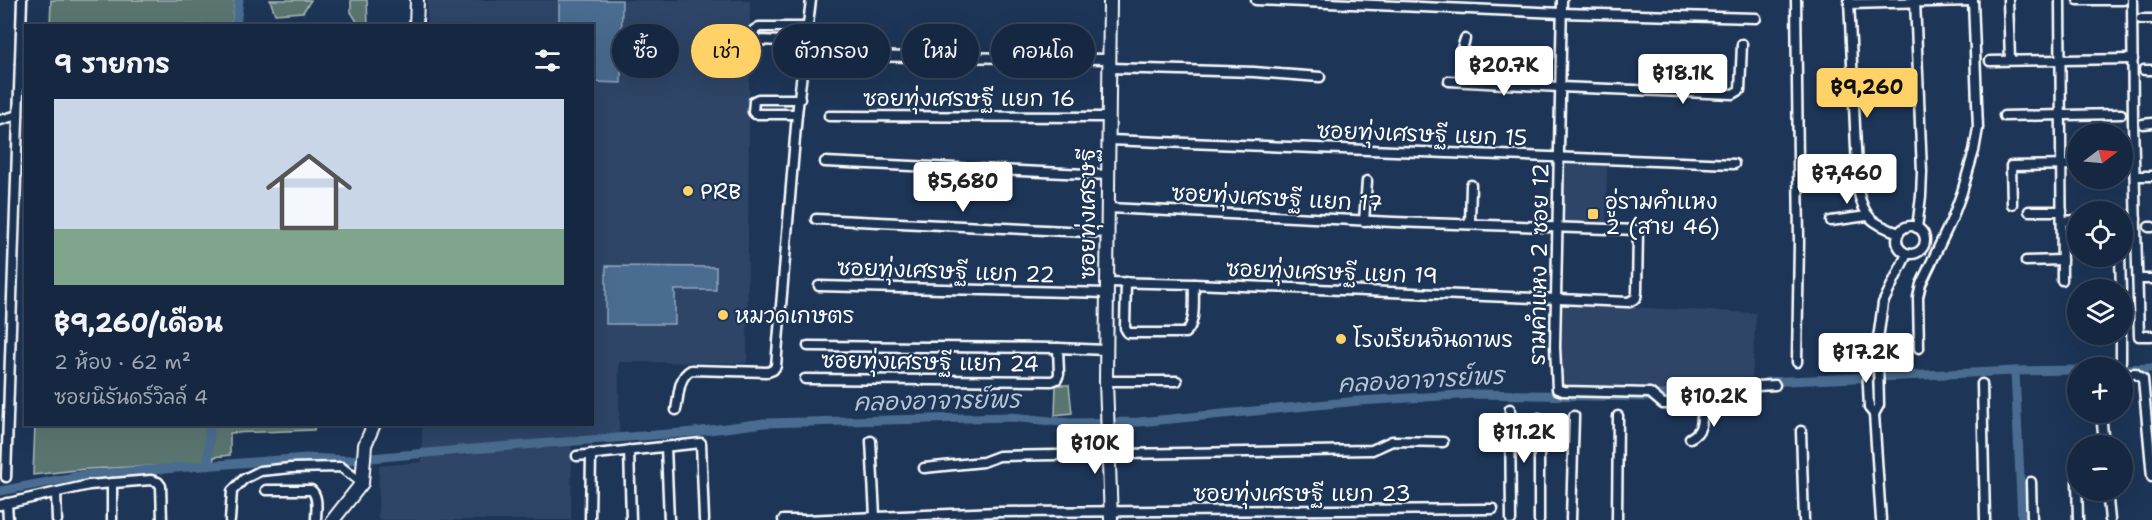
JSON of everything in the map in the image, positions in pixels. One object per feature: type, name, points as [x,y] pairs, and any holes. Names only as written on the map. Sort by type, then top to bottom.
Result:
[{"type":"main road","points":[[416,24],[417,0]]},
{"type":"main road","name":"ซอยทุ่งเศรษฐี","points":[[1110,0],[1106,350],[1110,516]]},
{"type":"main road","points":[[333,520],[362,483],[365,445],[373,426]]},
{"type":"street","points":[[6,477],[4,366],[22,0]]},
{"type":"street","points":[[808,24],[811,0]]},
{"type":"street","points":[[1256,0],[1561,13],[1756,18]]},
{"type":"street","name":"รามคำแหง 2 ซอย 12","points":[[1562,0],[1556,299],[1557,389],[1647,392],[1666,404],[1701,397]]},
{"type":"street","points":[[1796,0],[1799,242],[1797,362]]},
{"type":"street","points":[[2008,0],[2010,60]]},
{"type":"street","points":[[2060,0],[2062,280]]},
{"type":"street","points":[[2078,0],[2123,0]]},
{"type":"street","points":[[2132,0],[2139,336],[2152,336]]},
{"type":"street","points":[[1915,1],[1922,172],[1917,228]]},
{"type":"street","points":[[1899,233],[1879,226],[1867,216],[1858,190],[1849,2],[1973,1],[1978,128],[1962,192],[1919,291],[1919,348]]},
{"type":"street","points":[[2141,19],[2152,18]]},
{"type":"street","points":[[773,27],[759,27],[754,30],[753,35],[758,40],[773,41]]},
{"type":"street","points":[[1462,81],[1461,52],[1464,39]]},
{"type":"street","points":[[1449,81],[1737,93],[1740,90],[1742,44]]},
{"type":"street","points":[[890,57],[1109,63],[1320,78]]},
{"type":"street","points":[[1990,61],[2133,59]]},
{"type":"street","points":[[676,410],[682,380],[685,373],[691,370],[768,372],[776,366],[797,114],[802,78]]},
{"type":"street","points":[[797,114],[755,114],[753,112],[754,101],[758,99],[800,99]]},
{"type":"street","points":[[2004,116],[2121,114]]},
{"type":"street","points":[[0,120],[18,115]]},
{"type":"street","name":"ซอยทุ่งเศรษฐี แยก 16","points":[[829,116],[1108,117]]},
{"type":"street","name":"ซอยทุ่งเศรษฐี แยก 15","points":[[1108,140],[1734,164]]},
{"type":"street","points":[[825,162],[1109,176]]},
{"type":"street","points":[[2012,204],[2011,166],[2067,165]]},
{"type":"street","points":[[2135,176],[2152,176]]},
{"type":"street","points":[[1364,221],[1367,181]]},
{"type":"street","points":[[1470,224],[1471,185]]},
{"type":"street","name":"ซอยทุ่งเศรษฐี แยก 17","points":[[1109,208],[1364,221],[1557,227]]},
{"type":"street","points":[[2029,211],[2067,217]]},
{"type":"street","points":[[1831,221],[1867,216]]},
{"type":"street","points":[[816,219],[1108,233]]},
{"type":"street","name":"ซอยทุ่งเศรษฐี แยก 19","points":[[1107,288],[1126,282],[1629,302],[1636,298],[1638,230],[1557,227]]},
{"type":"street","points":[[1905,228],[1917,228],[1925,237],[1924,245],[1920,252],[1907,254],[1898,246],[1899,233],[1905,228]]},
{"type":"street","points":[[1924,245],[1934,252]]},
{"type":"street","points":[[1881,520],[1874,414],[1880,405],[1878,362],[1873,354],[1883,303],[1907,254]]},
{"type":"street","points":[[2026,261],[2062,260]]},
{"type":"street","points":[[2138,279],[2152,279]]},
{"type":"street","points":[[1126,282],[1125,328],[1128,333],[1185,333],[1190,329],[1192,323],[1194,284]]},
{"type":"street","name":"ซอยทุ่งเศรษฐี แยก 22","points":[[819,286],[1107,288]]},
{"type":"street","name":"ซอยทุ่งเศรษฐี แยก 24","points":[[808,346],[1106,350]]},
{"type":"street","name":"ซอยทุ่งเศรษฐี แยก 24","points":[[806,379],[1052,381],[1057,379],[1059,374],[1058,348]]},
{"type":"street","points":[[2133,373],[2143,379],[2152,477]]},
{"type":"street","points":[[1106,381],[1177,381]]},
{"type":"street","points":[[1982,384],[1985,520]]},
{"type":"street","points":[[1690,438],[1701,430],[1701,397],[1746,386],[1775,385]]},
{"type":"street","points":[[1510,409],[1511,520]]},
{"type":"street","points":[[1571,520],[1574,416]]},
{"type":"street","points":[[1617,520],[1618,416]]},
{"type":"street","points":[[1539,418],[1539,520]]},
{"type":"street","points":[[1801,431],[1804,520]]},
{"type":"street","points":[[871,441],[880,518]]},
{"type":"street","points":[[924,468],[983,462],[999,456],[1372,450],[1392,441],[1443,442]]},
{"type":"street","points":[[577,456],[701,443],[704,520]]},
{"type":"street","points":[[666,447],[669,520]]},
{"type":"street","points":[[629,450],[631,520]]},
{"type":"street","points":[[590,520],[591,454]]},
{"type":"street","points":[[230,520],[232,491],[244,479],[260,471],[341,467],[362,483]]},
{"type":"street","points":[[8,520],[3,504],[89,485],[151,480],[158,482],[161,489],[162,520]]},
{"type":"street","points":[[2031,482],[2032,520]]},
{"type":"street","points":[[112,483],[112,520]]},
{"type":"street","points":[[266,490],[311,490],[316,497],[316,520]]},
{"type":"street","points":[[56,493],[57,520]]},
{"type":"street","points":[[2078,501],[2078,520]]},
{"type":"street","points":[[2109,501],[2110,520]]},
{"type":"street","name":"ซอยทุ่งเศรษฐี แยก 23","points":[[783,520],[1493,510]]},
{"type":"shaded area","points":[[427,0],[750,0],[750,24],[691,24],[691,78],[749,78],[747,363],[619,362],[619,435],[572,437],[571,520],[378,520],[379,466],[422,462],[422,426],[594,426],[594,24],[427,24]]},
{"type":"shaded area","points":[[559,0],[622,0],[622,24],[612,24],[612,78],[621,78],[621,83],[594,82],[594,24],[559,24]]},
{"type":"shaded area","points":[[1564,160],[1607,163],[1606,227],[1562,225]]},
{"type":"shaded area","points":[[606,266],[716,267],[716,290],[675,290],[675,324],[606,324]]},
{"type":"shaded area","points":[[1561,304],[1756,313],[1752,378],[1664,391],[1563,389],[1558,384]]},
{"type":"green space","points":[[51,0],[235,0],[232,24],[50,24]]},
{"type":"green space","points":[[270,0],[311,0],[303,12],[275,14]]},
{"type":"green space","points":[[351,0],[367,0],[368,24],[358,24],[351,12]]},
{"type":"green space","points":[[1056,385],[1069,385],[1072,413],[1055,415]]},
{"type":"green space","points":[[35,426],[315,426],[314,430],[230,433],[230,455],[214,457],[213,462],[204,464],[86,469],[33,475]]},
{"type":"waterway","points":[[236,24],[239,0]]},
{"type":"waterway","points":[[2133,369],[2152,368]]},
{"type":"waterway","points":[[2015,371],[2067,370]]},
{"type":"waterway","name":"คลองอาจารย์พร","points":[[1766,382],[2015,371],[2022,520]]},
{"type":"waterway","name":"คลองอาจารย์พร","points":[[0,491],[85,475],[306,458],[348,460],[694,432],[764,423],[1011,417],[1070,423],[1139,422],[1359,401],[1475,394],[1647,397],[1725,386]]},
{"type":"waterway","points":[[208,466],[210,426]]},
{"type":"place","name":"PRB","points":[[688,191]]},
{"type":"place","name":"อู่รามคำแหง 2 (สาย 46)","points":[[1593,214]]},
{"type":"place","name":"หมวดเกษตร","points":[[723,315]]},
{"type":"place","name":"โรงเรียนจินดาพร","points":[[1341,339]]}]
